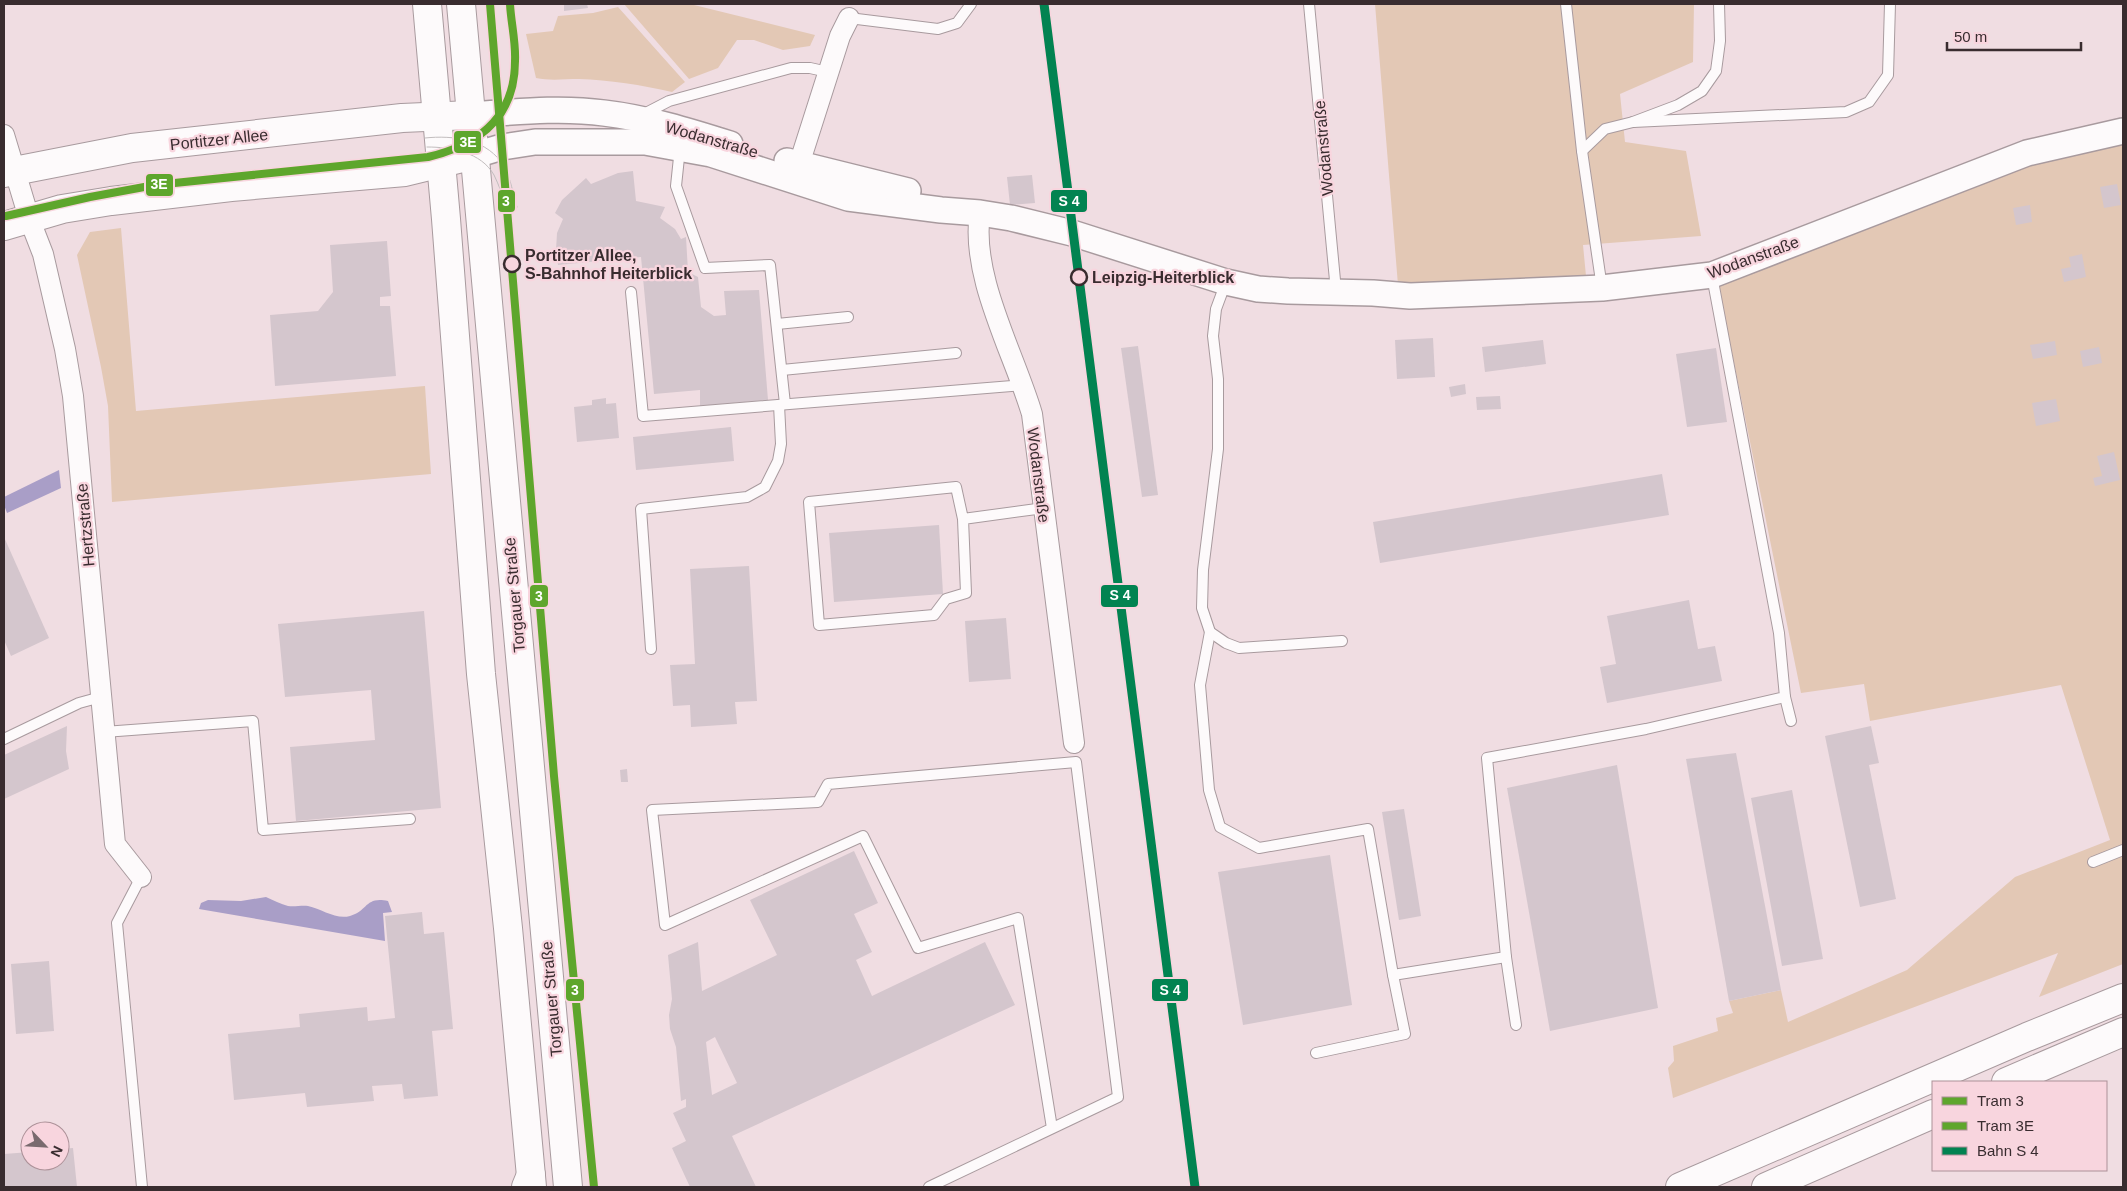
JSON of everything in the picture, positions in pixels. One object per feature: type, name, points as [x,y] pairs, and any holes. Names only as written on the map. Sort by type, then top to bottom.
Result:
[{"type":"main road","points":[[427,4],[481,674],[508,928],[529,1183]]},
{"type":"main road","name":"Torgauer Straße","points":[[460,4],[568,1187]]},
{"type":"main road","name":"Wodanstraße","points":[[436,117],[471,116]]},
{"type":"main road","name":"Portitzer Allee","points":[[10,172],[132,148],[402,118],[436,117]]},
{"type":"main road","name":"Wodanstraße","points":[[441,165],[474,155]]},
{"type":"main road","points":[[16,222],[62,209],[111,201],[232,187],[394,173],[441,165]]},
{"type":"main road","points":[[1680,1187],[2018,1041],[2123,998]]},
{"type":"main road","points":[[2008,1081],[2123,1032]]},
{"type":"main road","points":[[1766,1187],[1932,1114]]},
{"type":"street","points":[[796,172],[840,36],[849,18]]},
{"type":"street","name":"Wodanstraße","points":[[471,116],[534,110],[603,112],[636,118],[708,136],[796,172]]},
{"type":"street","name":"Wodanstraße","points":[[474,155],[502,147],[536,142],[645,142],[941,199],[980,213],[1072,233],[1226,282],[1258,289],[1410,296],[1602,288],[1712,275],[2027,152],[2123,131]]},
{"type":"street","name":"Hertzstraße","points":[[4,135],[16,222],[42,254],[65,349],[73,396],[115,844],[141,877]]},
{"type":"street","name":"Wodanstraße","points":[[980,213],[978,230],[982,263],[992,301],[1032,414],[1074,743]]},
{"type":"lane","points":[[849,18],[938,29],[958,23],[971,4]]},
{"type":"lane","name":"Wodanstraße","points":[[1309,4],[1336,292]]},
{"type":"lane","points":[[1566,4],[1582,152],[1602,288]]},
{"type":"lane","points":[[1582,152],[1605,129],[1633,122],[1678,105],[1702,91],[1716,71],[1720,41],[1719,4]]},
{"type":"lane","points":[[1633,122],[1846,112],[1869,102],[1888,75],[1890,4]]},
{"type":"lane","points":[[636,118],[669,101],[791,68],[810,68],[828,72]]},
{"type":"lane","points":[[651,649],[640,509],[747,497],[765,487],[778,460],[781,444],[782,370],[770,265],[705,268],[676,186],[680,148]]},
{"type":"lane","points":[[1712,275],[1779,633],[1785,697],[1791,721]]},
{"type":"lane","points":[[1226,282],[1216,309],[1213,336],[1218,379],[1218,449],[1203,570],[1202,608],[1210,632],[1200,685],[1209,790],[1220,828],[1259,848],[1368,829],[1405,1034],[1316,1053]]},
{"type":"lane","points":[[631,292],[643,416],[1023,385]]},
{"type":"lane","points":[[777,324],[848,317]]},
{"type":"lane","points":[[782,370],[956,353]]},
{"type":"lane","points":[[956,488],[963,519],[966,593],[946,599],[934,615],[819,626],[809,502],[956,488]]},
{"type":"lane","points":[[963,519],[1044,508]]},
{"type":"lane","points":[[1210,632],[1226,643],[1239,648],[1342,641]]},
{"type":"lane","points":[[1516,1025],[1506,957],[1486,758],[1646,729],[1785,697]]},
{"type":"lane","points":[[4,739],[79,703],[101,698]]},
{"type":"lane","points":[[104,732],[253,721],[263,830],[410,819]]},
{"type":"lane","points":[[928,1187],[1118,1097],[1076,762],[828,784],[818,802],[652,810],[665,925],[863,836],[918,948],[1018,918],[1052,1128]]},
{"type":"lane","points":[[2094,862],[2123,850]]},
{"type":"lane","points":[[141,877],[117,923],[142,1187]]},
{"type":"lane","points":[[1393,975],[1506,957]]},
{"type":"shaded area","points":[[624,4],[690,4],[815,35],[810,46],[783,50],[754,40],[737,40],[718,68],[689,79]]},
{"type":"shaded area","points":[[1375,4],[1694,4],[1693,62],[1620,94],[1625,142],[1686,151],[1701,236],[1583,245],[1586,276],[1398,285]]},
{"type":"shaded area","points":[[618,7],[685,82],[672,92],[602,80],[552,80],[536,78],[526,34],[553,31],[558,16],[593,13]]},
{"type":"shaded area","points":[[2123,131],[2123,964],[2039,997],[2058,953],[1673,1098],[1668,1068],[1674,1061],[1673,1046],[1718,1031],[1716,1018],[1733,1013],[1729,1001],[1781,990],[1788,1022],[1907,970],[2015,877],[2110,840],[2061,685],[1870,721],[1864,684],[1801,693],[1718,284],[1952,181]]},
{"type":"shaded area","points":[[121,228],[136,411],[425,386],[431,474],[112,502],[108,406],[77,255],[90,232]]},
{"type":"shaded area","points":[[59,470],[61,488],[7,513],[4,497]]},
{"type":"shaded area","points":[[266,897],[288,906],[313,907],[340,917],[356,914],[371,902],[381,900],[388,901],[392,912],[383,913],[385,941],[199,909],[201,903],[208,900],[241,901]]},
{"type":"building","points":[[564,4],[587,4],[588,8],[564,11]]},
{"type":"building","points":[[633,171],[636,201],[665,207],[660,218],[675,229],[681,239],[686,237],[688,272],[698,277],[701,307],[714,316],[726,315],[724,291],[759,290],[768,400],[700,406],[700,390],[654,394],[641,257],[558,265],[556,250],[557,233],[563,219],[555,213],[562,200],[586,178],[591,184],[618,173]]},
{"type":"building","points":[[1032,175],[1035,203],[1010,205],[1007,177]]},
{"type":"building","points":[[2117,184],[2121,205],[2104,208],[2100,187]]},
{"type":"building","points":[[2030,205],[2032,222],[2016,225],[2013,208]]},
{"type":"building","points":[[387,241],[391,296],[380,297],[380,306],[390,306],[396,376],[275,386],[270,315],[318,311],[333,292],[330,245]]},
{"type":"building","points":[[2082,254],[2086,277],[2064,282],[2061,269],[2071,267],[2069,257]]},
{"type":"building","points":[[1433,338],[1435,377],[1397,379],[1395,340]]},
{"type":"building","points":[[1543,340],[1546,364],[1485,372],[1482,347]]},
{"type":"building","points":[[2055,341],[2057,355],[2033,359],[2030,345]]},
{"type":"building","points":[[1138,346],[1158,495],[1142,497],[1121,348]]},
{"type":"building","points":[[2099,347],[2102,363],[2083,367],[2080,351]]},
{"type":"building","points":[[1716,348],[1727,422],[1687,427],[1676,354]]},
{"type":"building","points":[[1465,384],[1466,394],[1451,397],[1449,387]]},
{"type":"building","points":[[1500,396],[1501,409],[1477,410],[1476,397]]},
{"type":"building","points":[[606,398],[606,404],[616,403],[619,438],[577,442],[574,407],[592,405],[592,400]]},
{"type":"building","points":[[2056,399],[2060,421],[2036,426],[2032,403]]},
{"type":"building","points":[[731,427],[734,461],[636,470],[633,437]]},
{"type":"building","points":[[2114,452],[2120,480],[2095,486],[2093,478],[2102,476],[2097,456]]},
{"type":"building","points":[[1662,474],[1669,515],[1380,563],[1373,522]]},
{"type":"building","points":[[939,525],[943,594],[834,602],[829,533]]},
{"type":"building","points":[[4,537],[49,638],[11,656],[4,640]]},
{"type":"building","points":[[749,566],[757,701],[735,702],[737,724],[691,727],[690,705],[673,706],[670,665],[695,664],[690,569]]},
{"type":"building","points":[[1689,600],[1698,649],[1715,646],[1722,681],[1607,703],[1600,667],[1616,664],[1607,616]]},
{"type":"building","points":[[424,611],[441,808],[296,821],[290,747],[375,740],[371,690],[285,697],[278,624]]},
{"type":"building","points":[[1006,618],[1011,679],[969,682],[965,621]]},
{"type":"building","points":[[67,726],[66,751],[69,769],[4,799],[4,755]]},
{"type":"building","points":[[1871,726],[1879,763],[1869,765],[1896,899],[1860,907],[1825,736]]},
{"type":"building","points":[[1736,753],[1781,990],[1729,1001],[1686,759]]},
{"type":"building","points":[[1617,765],[1658,1008],[1550,1031],[1507,788]]},
{"type":"building","points":[[627,769],[628,782],[621,782],[620,770]]},
{"type":"building","points":[[1792,790],[1823,959],[1782,966],[1751,798]]},
{"type":"building","points":[[1404,809],[1421,916],[1399,920],[1382,812]]},
{"type":"building","points":[[854,851],[878,903],[854,914],[872,952],[856,960],[872,996],[985,942],[1015,1005],[732,1136],[756,1187],[690,1187],[672,1148],[686,1141],[673,1113],[686,1107],[686,1099],[681,1101],[676,1047],[670,1029],[669,1015],[672,999],[668,955],[698,942],[702,991],[777,955],[750,900]],"holes":[[[715,1037],[737,1083],[712,1095],[706,1042]]]},
{"type":"building","points":[[1330,855],[1352,1005],[1243,1025],[1218,872]]},
{"type":"building","points":[[422,912],[424,934],[444,932],[453,1029],[432,1031],[438,1096],[404,1099],[402,1084],[372,1086],[374,1101],[307,1107],[305,1093],[234,1100],[228,1034],[300,1027],[299,1014],[367,1007],[368,1021],[395,1018],[385,916]]},
{"type":"building","points":[[49,961],[54,1031],[16,1034],[11,964]]},
{"type":"building","points":[[70,1148],[73,1148],[77,1187],[4,1187],[4,1154],[20,1153],[20,1171],[70,1171]]},
{"type":"tram line","name":"3","points":[[490,4],[554,776],[594,1187]]},
{"type":"tram line","name":"3E","points":[[6,216],[155,185],[428,157],[463,145],[491,125],[501,113],[509,98],[513,81],[515,54],[510,4]]},
{"type":"tram line","points":[[425,138],[458,138],[489,150],[506,171],[517,207]]},
{"type":"tram line","points":[[427,147],[465,152],[481,161],[494,175],[507,208]]},
{"type":"transit line","points":[[1044,4],[1195,1187]]},
{"type":"place","name":"Portitzer Allee, S-Bahnhof Heiterblick","points":[[512,264]]},
{"type":"place","name":"Leipzig-Heiterblick","points":[[1079,277]]}]
